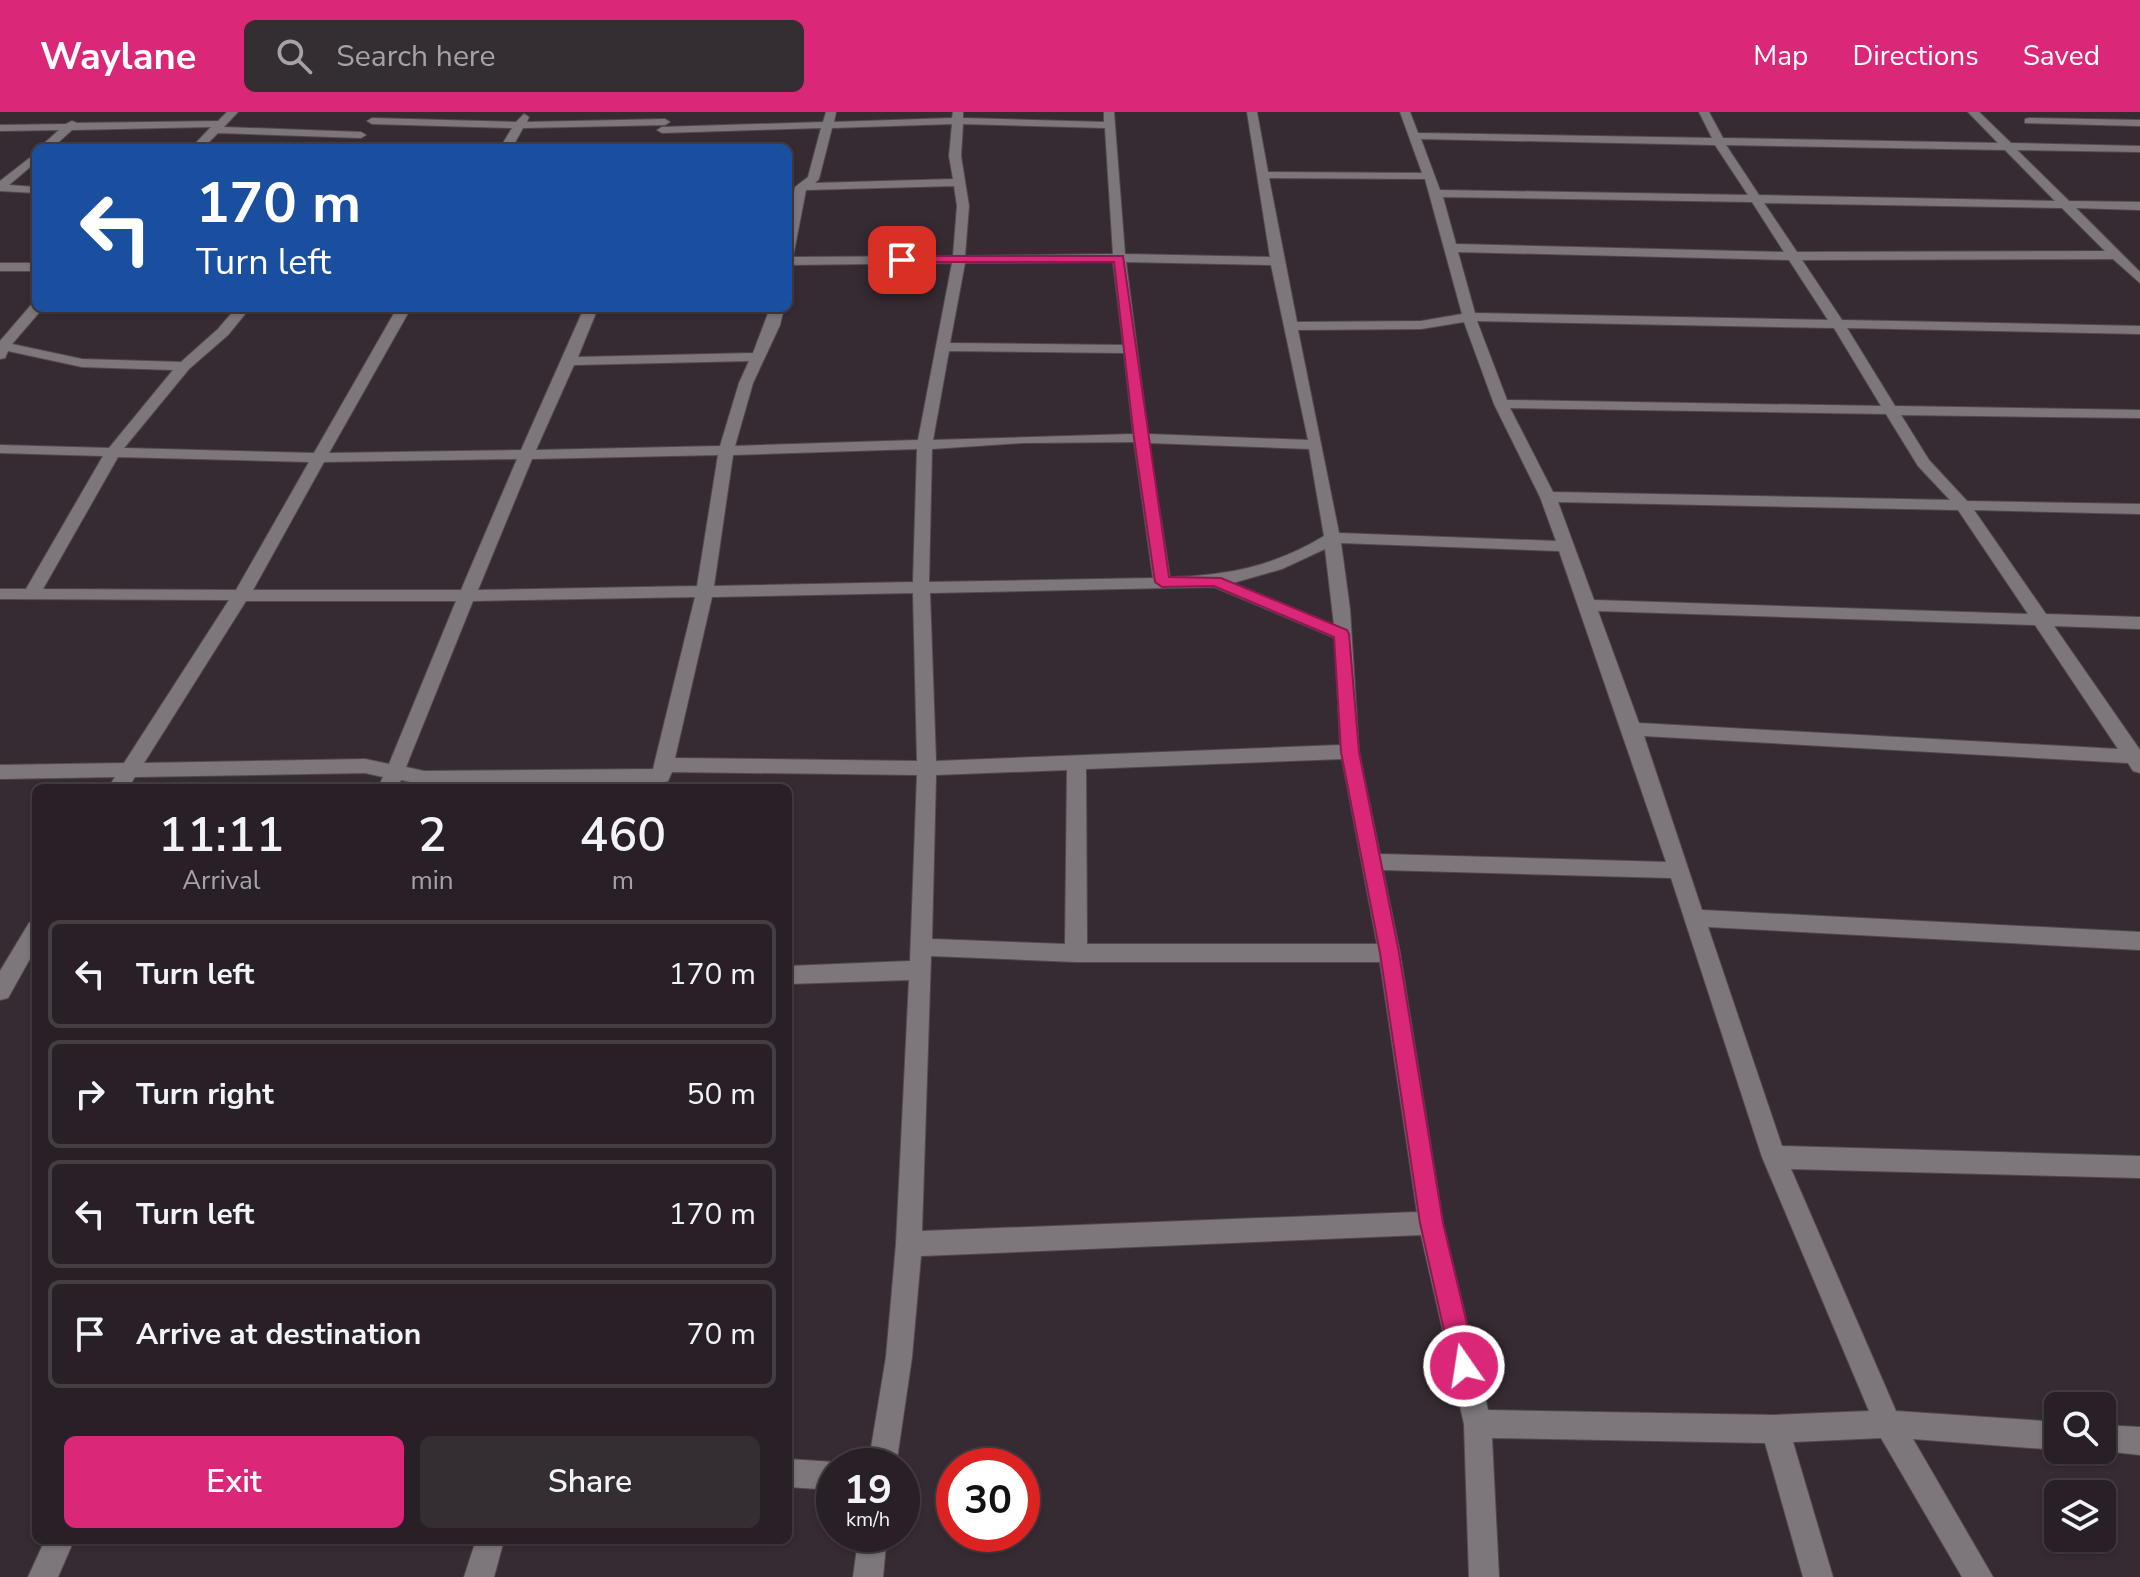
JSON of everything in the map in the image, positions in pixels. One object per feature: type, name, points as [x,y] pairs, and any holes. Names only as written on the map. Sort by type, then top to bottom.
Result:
[{"type":"street","points":[[50,144],[87,112]]},
{"type":"street","points":[[201,144],[233,112]]},
{"type":"street","points":[[508,144],[527,112]]},
{"type":"street","points":[[1252,112],[1277,261],[1316,445],[1332,538],[1342,609],[1350,752],[1389,953],[1431,1223],[1478,1424],[1484,1577]]},
{"type":"street","points":[[1405,112],[1433,184],[1453,248],[1469,317],[1501,404],[1548,497],[1632,729],[1774,1157],[1888,1424],[1978,1577]]},
{"type":"street","points":[[1704,112],[1720,144],[1795,256],[1923,463],[1961,503],[2138,760]]},
{"type":"street","points":[[1973,112],[2137,274]]},
{"type":"street","points":[[353,144],[376,117],[519,125],[664,126],[828,118],[1110,118],[1119,258],[1162,582]]},
{"type":"street","points":[[885,1448],[899,1357],[909,1244],[921,947],[927,768],[921,587],[925,443],[959,259],[963,206],[955,156],[957,117]]},
{"type":"street","points":[[792,236],[801,187],[813,179],[828,118]]},
{"type":"street","points":[[2029,121],[2140,123]]},
{"type":"street","points":[[0,128],[71,125],[219,127],[361,135]]},
{"type":"street","points":[[1415,136],[1720,144],[2140,149]]},
{"type":"street","points":[[0,187],[32,159]]},
{"type":"street","points":[[1265,175],[1757,200],[2140,206]]},
{"type":"street","points":[[792,178],[813,179]]},
{"type":"street","points":[[801,187],[958,182]]},
{"type":"street","points":[[0,187],[32,190]]},
{"type":"street","points":[[1453,248],[1795,256],[2116,255]]},
{"type":"street","points":[[792,258],[1277,261]]},
{"type":"street","points":[[0,267],[32,267]]},
{"type":"street","points":[[1,349],[33,312]]},
{"type":"street","points":[[0,610],[15,594],[113,452],[184,366],[223,332],[240,312]]},
{"type":"street","points":[[120,784],[240,597],[402,312]]},
{"type":"street","points":[[392,779],[526,454],[571,361],[589,312]]},
{"type":"street","points":[[661,777],[701,615],[702,591],[726,451],[746,383],[776,312]]},
{"type":"street","points":[[1290,326],[1421,325],[1469,317],[2140,330]]},
{"type":"street","points":[[945,347],[1131,349]]},
{"type":"street","points":[[1,349],[82,363],[184,366]]},
{"type":"street","points":[[571,361],[759,357]]},
{"type":"street","points":[[1501,404],[2140,414]]},
{"type":"street","points":[[0,449],[319,458],[863,448],[925,443],[1141,438],[1316,445]]},
{"type":"street","points":[[1548,497],[2140,509]]},
{"type":"street","points":[[15,594],[466,596],[1216,582],[1269,568],[1311,552],[1332,538],[1567,546]]},
{"type":"street","points":[[1216,582],[1341,634]]},
{"type":"street","points":[[1587,605],[2140,623]]},
{"type":"street","points":[[1632,729],[2138,760]]},
{"type":"street","points":[[0,772],[365,766],[392,779],[661,777],[1350,752]]},
{"type":"street","points":[[1076,953],[1077,762]]},
{"type":"street","points":[[1371,862],[1678,870]]},
{"type":"street","points":[[1695,918],[2140,941]]},
{"type":"street","points":[[0,991],[32,936]]},
{"type":"street","points":[[921,947],[1076,953],[1389,953]]},
{"type":"street","points":[[792,975],[920,970]]},
{"type":"street","points":[[1774,1157],[2140,1167]]},
{"type":"street","points":[[909,1244],[1431,1223]]},
{"type":"street","points":[[1478,1424],[1775,1429],[1888,1424],[2044,1435]]},
{"type":"street","points":[[1775,1429],[1818,1577]]},
{"type":"street","points":[[2116,1440],[2140,1441]]},
{"type":"street","points":[[792,1473],[816,1475]]},
{"type":"street","points":[[43,1577],[58,1544]]},
{"type":"street","points":[[479,1577],[489,1544]]},
{"type":"street","points":[[868,1577],[871,1552]]},
{"type":"route","points":[[902,260],[1119,258],[1162,582],[1216,582],[1341,634],[1350,752],[1389,953],[1431,1223],[1464,1366]]}]
